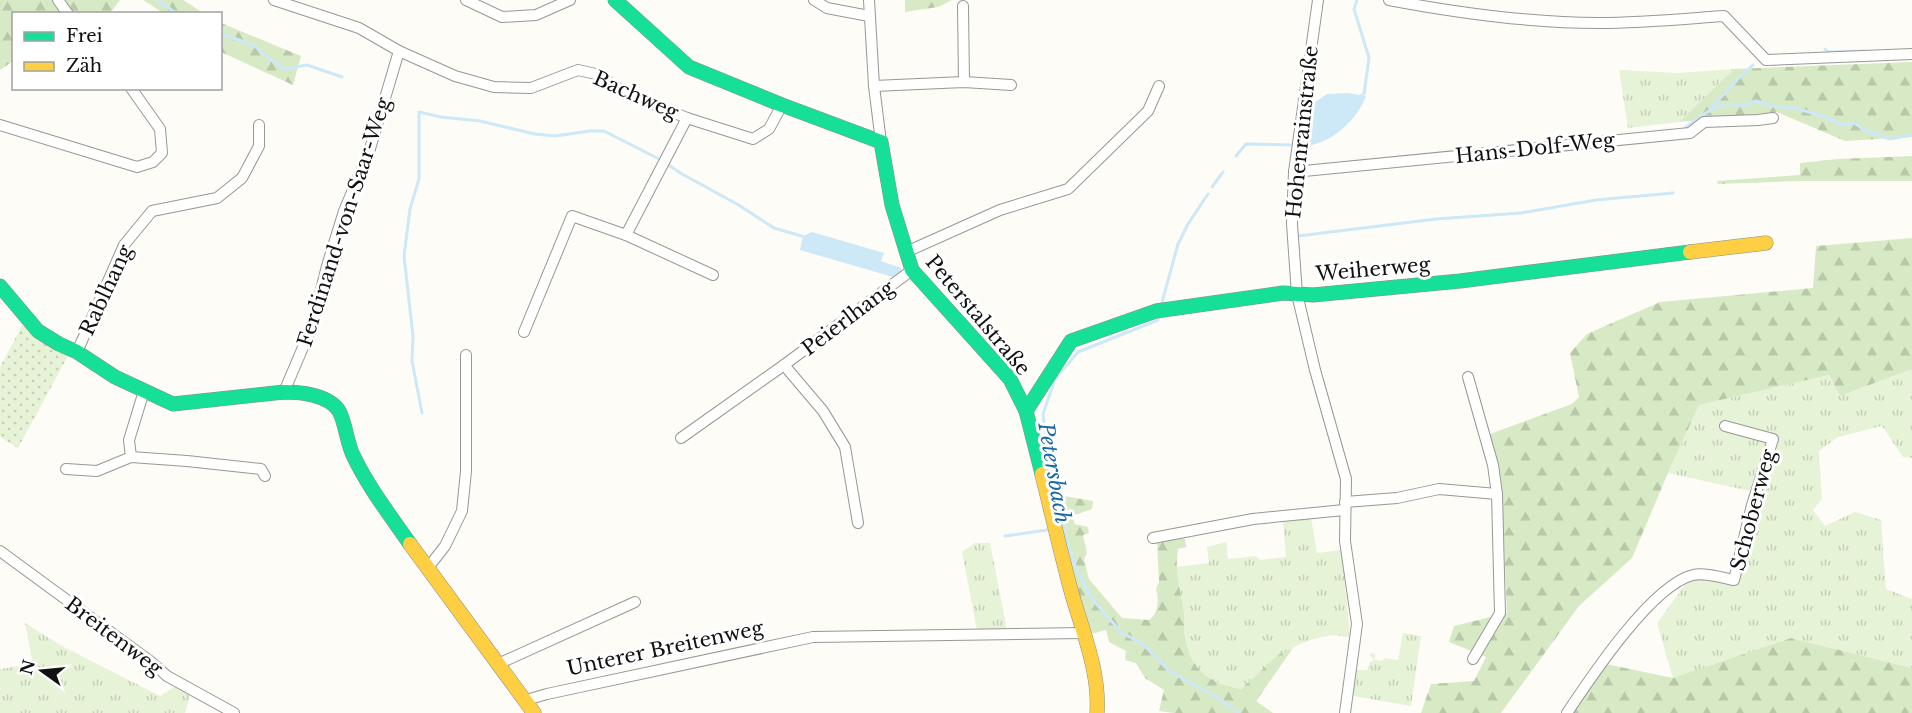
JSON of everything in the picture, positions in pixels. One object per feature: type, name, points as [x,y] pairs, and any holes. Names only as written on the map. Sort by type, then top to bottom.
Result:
[{"type":"street","name":"Bachweg","points":[[274,0],[359,28],[399,51],[455,76],[494,87],[531,88],[578,70],[596,74],[626,93],[687,118],[753,139],[770,129],[782,105]]},
{"type":"street","points":[[466,0],[502,17],[536,15],[570,0]]},
{"type":"street","points":[[615,0],[689,68],[881,142],[874,86],[869,0]]},
{"type":"street","points":[[814,0],[827,8],[869,16]]},
{"type":"street","name":"Hohenrainstraße","points":[[1317,0],[1294,172],[1292,224],[1297,294],[1315,370],[1346,479],[1345,541],[1357,624],[1345,713]]},
{"type":"street","points":[[1389,0],[1505,18],[1597,23],[1724,16],[1766,60],[1912,54]]},
{"type":"street","points":[[963,6],[964,82]]},
{"type":"street","name":"Ferdinand-von-Saar-Weg","points":[[284,392],[312,326],[340,222],[369,152],[399,51]]},
{"type":"street","points":[[874,86],[964,82],[1011,85]]},
{"type":"street","points":[[906,252],[1000,210],[1068,189],[1148,111],[1159,86]]},
{"type":"street","points":[[0,125],[137,167],[153,162],[162,153],[160,129],[132,90]]},
{"type":"street","points":[[626,235],[687,118]]},
{"type":"street","name":"Hans-Dolf-Weg","points":[[1294,172],[1690,133],[1704,122],[1773,118]]},
{"type":"street","name":"Rablhang","points":[[77,352],[124,245],[152,212],[217,198],[242,178],[259,146],[259,125]]},
{"type":"street","name":"Peterstalstraße","points":[[881,142],[892,205],[912,270],[1010,379],[1026,411],[1082,633],[1096,677],[1097,713]]},
{"type":"street","points":[[524,332],[572,216],[626,235],[713,275]]},
{"type":"street","name":"Weiherweg","points":[[1026,411],[1071,341],[1159,311],[1283,293],[1313,295],[1461,281],[1766,243]]},
{"type":"street","name":"Peierlhang","points":[[681,438],[912,270]]},
{"type":"street","points":[[0,286],[38,331],[77,352],[115,377],[172,404],[284,392],[304,393],[328,401],[339,411],[351,452],[365,480],[427,569],[534,713]]},
{"type":"street","points":[[427,569],[445,546],[462,511],[466,471],[466,356]]},
{"type":"street","name":"Peierlhang","points":[[784,365],[823,411],[845,447],[858,524]]},
{"type":"street","points":[[1468,377],[1493,465],[1497,494],[1500,613],[1473,658]]},
{"type":"street","points":[[131,456],[129,440],[144,391]]},
{"type":"street","name":"Schoberweg","points":[[1567,713],[1600,665],[1650,603],[1673,583],[1695,574],[1734,580],[1752,505],[1773,439],[1725,426]]},
{"type":"street","points":[[66,469],[97,471],[131,456],[261,469],[265,476]]},
{"type":"street","points":[[1154,538],[1253,519],[1397,498],[1439,489],[1497,494]]},
{"type":"street","name":"Breitenweg","points":[[0,551],[150,661],[167,676],[234,713]]},
{"type":"street","name":"Unterer Breitenweg","points":[[498,664],[635,602]]},
{"type":"street","name":"Unterer Breitenweg","points":[[526,700],[813,637],[1082,633]]},
{"type":"green space","points":[[0,0],[120,0],[111,12],[12,12],[12,62],[0,70]]},
{"type":"green space","points":[[143,0],[183,0],[201,12],[161,12]]},
{"type":"green space","points":[[905,0],[952,0],[938,7],[905,12]]},
{"type":"green space","points":[[222,23],[301,56],[293,85],[222,52]]},
{"type":"green space","points":[[1912,62],[1912,137],[1845,141],[1777,112],[1679,122],[1734,69]]},
{"type":"green space","points":[[1734,69],[1679,122],[1628,128],[1619,70],[1678,73]]},
{"type":"green space","points":[[1912,156],[1912,181],[1718,184],[1717,181],[1800,175],[1800,163]]},
{"type":"green space","points":[[1912,238],[1912,369],[1840,396],[1829,375],[1699,405],[1632,558],[1579,606],[1501,713],[1421,713],[1431,684],[1474,681],[1486,657],[1449,642],[1454,626],[1507,613],[1502,491],[1490,434],[1572,404],[1579,397],[1570,353],[1587,334],[1660,302],[1813,288],[1816,246]]},
{"type":"green space","points":[[23,324],[33,334],[69,354],[18,448],[0,437],[0,367]]},
{"type":"green space","points":[[1912,369],[1912,458],[1903,457],[1882,426],[1838,437],[1819,451],[1822,499],[1813,510],[1825,526],[1855,512],[1881,520],[1886,589],[1912,599],[1912,668],[1791,638],[1673,679],[1657,623],[1696,570],[1729,575],[1750,491],[1668,473],[1699,405],[1829,375],[1840,396]]},
{"type":"green space","points":[[1058,473],[1064,496],[1093,501],[1092,509],[1072,516],[1075,524],[1088,527],[1089,533],[1083,535],[1087,553],[1084,559],[1089,579],[1122,618],[1149,620],[1155,614],[1158,601],[1156,589],[1159,582],[1157,541],[1174,537],[1185,539],[1186,547],[1178,549],[1177,567],[1184,613],[1184,633],[1191,658],[1203,673],[1219,683],[1241,689],[1278,655],[1293,648],[1256,701],[1273,713],[1159,711],[1164,690],[1145,678],[1136,663],[1125,660],[1126,651],[1109,642],[1106,630],[1090,634],[1072,580],[1049,475]]},
{"type":"green space","points":[[1311,518],[1317,553],[1342,550],[1350,637],[1330,635],[1302,643],[1260,671],[1241,689],[1211,679],[1196,666],[1191,658],[1184,633],[1183,607],[1176,567],[1209,563],[1207,547],[1226,542],[1228,559],[1256,556],[1260,560],[1286,557],[1283,522]]},
{"type":"green space","points":[[975,543],[990,543],[1007,630],[977,630],[962,552]]},
{"type":"green space","points":[[25,623],[60,645],[160,696],[176,686],[190,696],[185,713],[0,713],[0,669],[33,664]]},
{"type":"green space","points":[[1403,633],[1421,636],[1411,706],[1353,696],[1356,670],[1367,670],[1370,662],[1373,661],[1371,653],[1375,654],[1375,660],[1383,661],[1384,658],[1398,660]]},
{"type":"green space","points":[[1791,638],[1912,668],[1912,713],[1571,713],[1606,664],[1673,678]]},
{"type":"water","points":[[1348,93],[1366,96],[1350,122],[1325,140],[1306,146],[1314,103],[1327,94]]},
{"type":"water","points":[[812,232],[884,253],[881,261],[901,268],[901,272],[893,277],[800,250],[803,236]]},
{"type":"waterway","points":[[158,0],[174,12]]},
{"type":"waterway","name":"Petersbach","points":[[1357,0],[1354,9],[1369,58],[1364,94],[1361,96]]},
{"type":"waterway","points":[[222,34],[255,46],[285,69],[307,65],[342,77]]},
{"type":"waterway","points":[[1825,49],[1828,52],[1865,51]]},
{"type":"waterway","points":[[1710,109],[1753,65]]},
{"type":"waterway","points":[[1686,127],[1719,106],[1726,104],[1742,106],[1756,101],[1820,115],[1843,125],[1854,123],[1865,130],[1890,139],[1912,135]]},
{"type":"waterway","points":[[422,413],[412,361],[413,336],[404,256],[410,209],[419,179],[419,112],[480,121],[535,134],[555,136],[604,131],[661,160]]},
{"type":"waterway","name":"Petersbach","points":[[1236,156],[1246,144],[1293,145]]},
{"type":"waterway","points":[[667,164],[774,228],[805,237]]},
{"type":"waterway","name":"Petersbach","points":[[1212,187],[1223,172]]},
{"type":"waterway","points":[[1298,236],[1436,219],[1521,213],[1596,200],[1673,193]]},
{"type":"waterway","name":"Petersbach","points":[[1161,306],[1178,244],[1208,194]]},
{"type":"waterway","name":"Petersbach","points":[[1159,315],[1158,320],[1078,352],[1055,379],[1043,414],[1047,448],[1067,542],[1077,571],[1093,600],[1121,632],[1144,645],[1169,671],[1213,695],[1239,713]]},
{"type":"waterway","points":[[1005,536],[1047,530]]},
{"type":"traffic: fast","points":[[615,0],[689,67],[881,142],[892,205],[912,270],[1010,379],[1026,411],[1042,474]]},
{"type":"traffic: fast","points":[[1026,411],[1071,341],[1156,311],[1283,293],[1313,295],[1460,281],[1690,252]]},
{"type":"traffic: fast","points":[[0,286],[38,331],[77,352],[115,377],[173,404],[284,392],[306,394],[329,401],[341,415],[351,450],[365,478],[410,544]]},
{"type":"traffic: slow","points":[[1690,252],[1766,243]]},
{"type":"traffic: slow","points":[[1042,474],[1070,587],[1093,665],[1097,713]]},
{"type":"traffic: slow","points":[[410,544],[534,713]]}]
